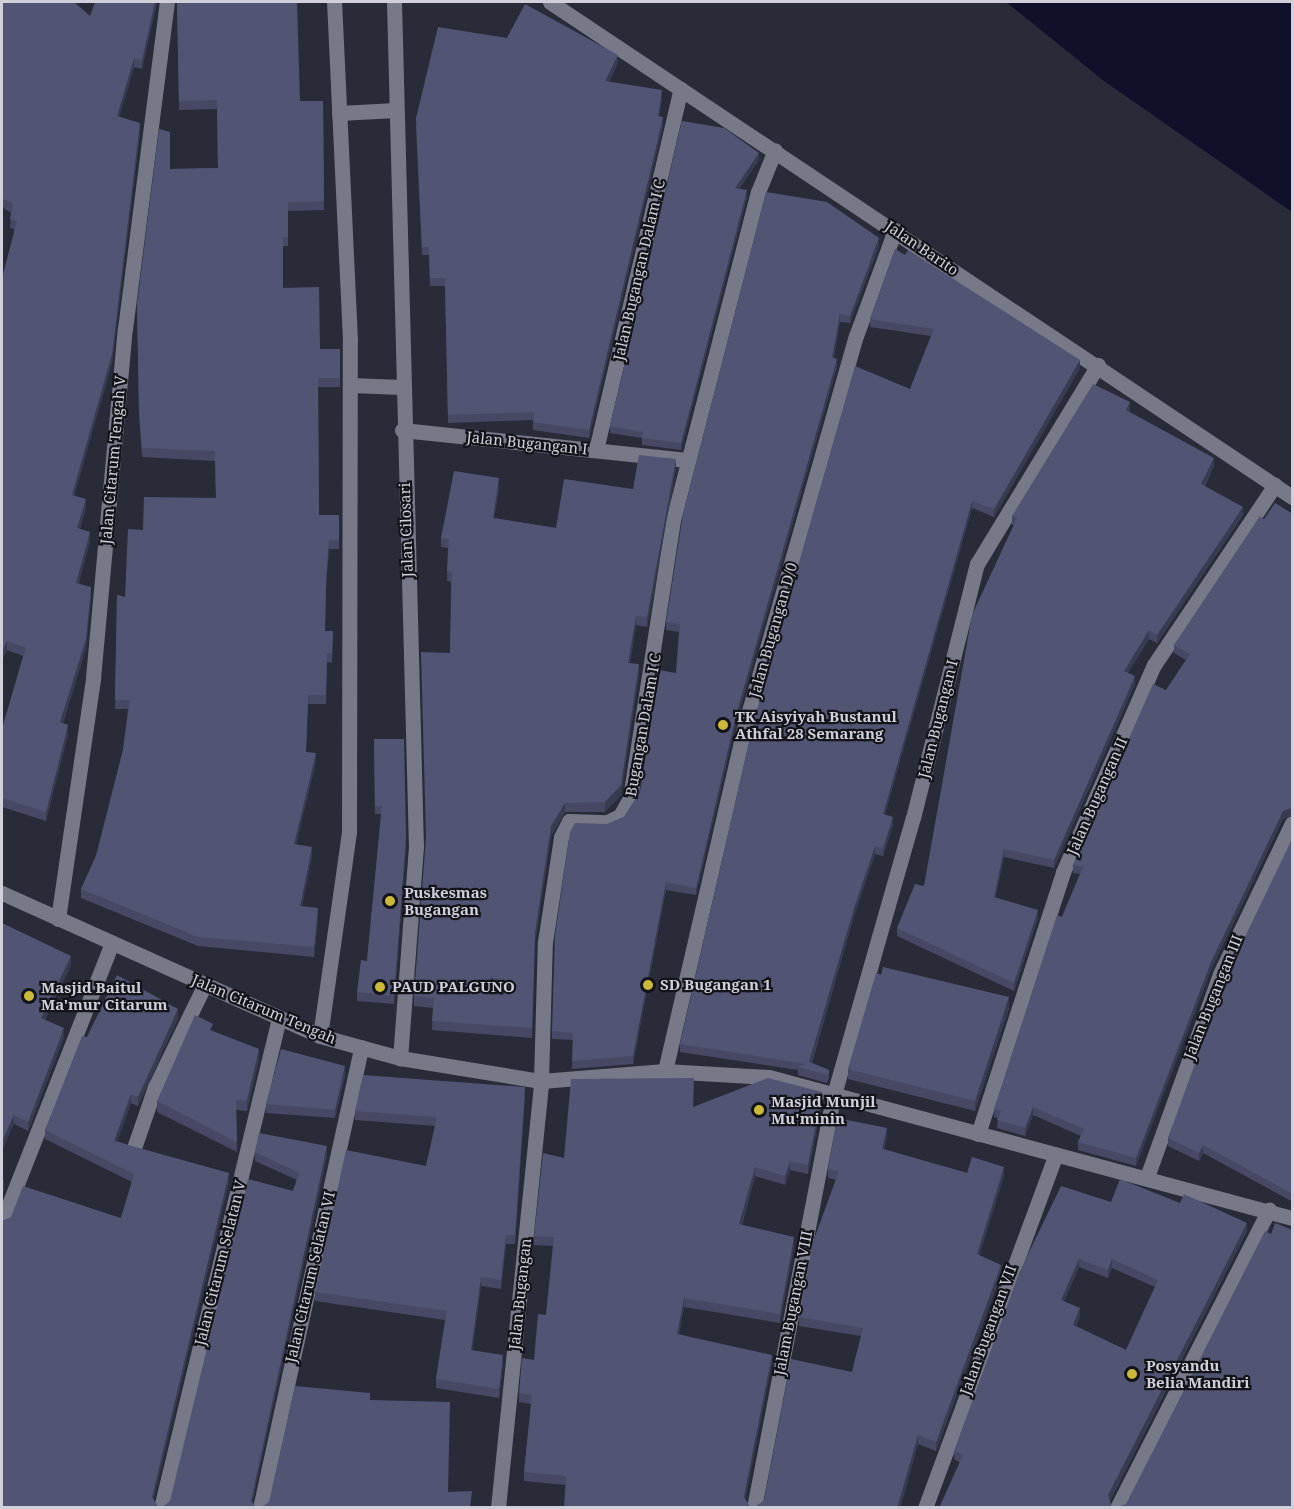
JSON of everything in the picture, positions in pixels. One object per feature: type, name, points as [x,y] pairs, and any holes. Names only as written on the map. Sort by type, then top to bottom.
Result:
[{"type":"street","name":"Jalan Citarum Tengah V","points":[[58,919],[93,678],[125,328],[167,2]]},
{"type":"street","points":[[320,1036],[349,832],[351,385],[334,2]]},
{"type":"street","name":"Jalan Cilosari","points":[[394,2],[402,430],[416,846],[400,1058]]},
{"type":"street","name":"Jalan Barito","points":[[550,2],[1293,497]]},
{"type":"street","name":"Jalan Bugangan Dalam I C","points":[[596,450],[681,89]]},
{"type":"street","points":[[339,113],[396,110]]},
{"type":"street","points":[[687,460],[758,192],[775,150]]},
{"type":"street","name":"Jalan Bugangan D/0","points":[[665,1071],[745,725],[856,336],[895,230]]},
{"type":"street","name":"Jalan Bugangan I","points":[[833,1098],[913,818],[977,564],[1098,365]]},
{"type":"street","points":[[351,385],[401,387]]},
{"type":"street","name":"Jalan Bugangan I","points":[[402,430],[687,460]]},
{"type":"street","name":"Bugangan Dalam I C","points":[[541,1081],[545,942],[563,828],[571,820],[607,822],[628,805],[687,460]]},
{"type":"street","name":"Jalan Bugangan II","points":[[978,1134],[1064,872],[1154,665],[1275,485]]},
{"type":"street","name":"Jalan Bugangan III","points":[[1147,1177],[1220,974],[1293,823]]},
{"type":"street","name":"Jalan Citarum Tengah","points":[[2,893],[320,1036],[400,1058],[541,1081],[665,1071],[769,1077],[833,1098],[1147,1177],[1293,1218]]},
{"type":"street","points":[[2,1222],[112,943]]},
{"type":"street","points":[[134,1148],[155,1088],[204,984]]},
{"type":"street","name":"Jalan Citarum Selatan V","points":[[161,1508],[279,1018]]},
{"type":"street","name":"Jalan Citarum Selatan VI","points":[[260,1508],[362,1047]]},
{"type":"street","name":"Jalan Bugangan","points":[[498,1508],[541,1081]]},
{"type":"street","name":"Jalam Bugangan VIII","points":[[754,1508],[833,1098]]},
{"type":"street","name":"Jalan Bugangan VII","points":[[925,1508],[1056,1155]]},
{"type":"street","points":[[1117,1508],[1269,1210]]},
{"type":"shaded area","points":[[1006,2],[1292,2],[1292,212],[1104,81]]},
{"type":"building","points":[[2,2],[74,2],[90,16],[95,2],[155,2],[142,60],[134,58],[117,116],[140,123],[112,354],[72,495],[86,499],[77,528],[90,532],[76,583],[91,587],[86,639],[60,722],[68,725],[46,812],[2,798],[2,729],[26,648],[7,641],[2,651],[2,278],[17,221],[10,219],[13,204],[2,198]]},
{"type":"building","points":[[177,2],[297,2],[300,101],[323,101],[324,201],[288,202],[288,237],[283,237],[283,288],[319,287],[320,349],[340,349],[340,378],[318,378],[319,515],[339,515],[339,540],[329,540],[326,578],[325,631],[333,631],[332,653],[327,653],[326,695],[308,695],[306,752],[316,753],[294,844],[312,847],[300,906],[318,908],[314,947],[198,937],[81,889],[96,856],[123,750],[130,700],[115,700],[117,595],[125,597],[128,529],[143,530],[144,497],[216,498],[215,451],[142,448],[137,304],[159,129],[170,132],[170,169],[218,168],[217,100],[179,101]]},
{"type":"building","points":[[525,4],[618,55],[605,81],[662,90],[658,116],[663,117],[589,430],[533,422],[534,412],[448,415],[445,278],[430,278],[429,247],[422,247],[416,118],[438,27],[507,38]]},
{"type":"building","points":[[682,121],[724,128],[759,153],[735,188],[747,190],[681,443],[642,438],[643,432],[610,426]]},
{"type":"building","points":[[766,192],[827,202],[879,238],[850,316],[840,314],[832,357],[837,359],[736,715],[696,888],[666,882],[633,1056],[572,1061],[573,1033],[552,1031],[555,935],[570,832],[575,823],[607,824],[624,817],[640,792],[659,670],[676,673],[680,624],[666,622],[683,514]]},
{"type":"building","points":[[895,249],[905,255],[908,250],[1080,360],[994,509],[972,501],[883,814],[893,817],[883,848],[875,846],[854,908],[809,1062],[829,1070],[827,1075],[798,1067],[806,1064],[680,1044],[754,720],[855,366],[910,389],[934,329],[870,319]]},
{"type":"building","points":[[1093,384],[1130,402],[1126,410],[1214,458],[1201,484],[1243,507],[1157,635],[1149,630],[1124,671],[1135,676],[1054,860],[1004,849],[994,897],[1038,910],[1014,983],[897,928],[915,884],[924,886],[972,615],[1017,518],[1012,516]]},
{"type":"building","points":[[639,455],[676,459],[647,617],[636,616],[628,663],[639,664],[621,785],[605,802],[565,803],[551,826],[535,932],[532,1028],[432,1021],[434,998],[414,996],[426,837],[421,652],[450,653],[452,572],[447,571],[449,539],[441,538],[454,471],[499,478],[493,518],[556,528],[564,479],[633,489]]},
{"type":"building","points":[[1275,503],[1293,514],[1293,807],[1283,811],[1211,962],[1136,1158],[1078,1142],[1084,1129],[1033,1107],[1025,1128],[997,1120],[1001,1111],[994,1109],[1057,915],[1062,917],[1083,867],[1073,865],[1153,684],[1166,690],[1190,654],[1174,645],[1260,516],[1264,519]]},
{"type":"building","points":[[374,739],[404,739],[406,837],[394,996],[357,992],[361,960],[367,961],[382,806],[375,806]]},
{"type":"building","points":[[1293,837],[1293,1194],[1203,1145],[1199,1153],[1168,1138],[1229,970]]},
{"type":"building","points":[[2,923],[71,956],[41,1018],[64,1028],[28,1122],[14,1115],[2,1142]]},
{"type":"building","points":[[883,967],[1009,997],[975,1101],[848,1069],[876,973],[881,975]]},
{"type":"building","points":[[117,975],[178,1009],[138,1097],[131,1094],[114,1141],[229,1173],[152,1497],[159,1508],[2,1508],[2,1257],[4,1253],[2,1252],[2,1221],[11,1217],[23,1186],[121,1218],[134,1174],[45,1130],[82,1036],[87,1037]]},
{"type":"building","points":[[195,1015],[213,1024],[210,1030],[259,1049],[247,1100],[236,1100],[237,1142],[157,1101]]},
{"type":"building","points":[[281,1049],[345,1066],[335,1110],[266,1104]]},
{"type":"building","points":[[363,1075],[525,1087],[515,1235],[506,1235],[501,1280],[481,1277],[471,1350],[503,1355],[499,1389],[436,1379],[447,1311],[315,1292],[346,1150],[426,1166],[437,1117],[355,1111]]},
{"type":"building","points":[[694,1078],[693,1107],[768,1078],[822,1092],[808,1165],[790,1161],[785,1176],[755,1167],[739,1224],[794,1237],[780,1314],[684,1298],[677,1334],[772,1355],[744,1497],[751,1508],[564,1508],[566,1476],[524,1472],[532,1395],[519,1393],[522,1358],[534,1360],[538,1314],[546,1315],[554,1237],[534,1236],[543,1153],[564,1158],[571,1079]]},
{"type":"building","points":[[837,1118],[887,1128],[882,1149],[967,1173],[972,1157],[1004,1167],[977,1254],[1001,1265],[936,1442],[918,1435],[897,1508],[753,1508],[764,1501],[791,1359],[852,1372],[863,1328],[799,1317],[813,1242],[839,1171],[828,1169]]},
{"type":"building","points":[[259,1133],[327,1146],[251,1501],[257,1508],[161,1508],[170,1501],[248,1179],[293,1191],[299,1173],[255,1152]]},
{"type":"building","points":[[1120,1179],[1180,1203],[1184,1194],[1247,1223],[1108,1495],[1112,1508],[939,1508],[963,1455],[954,1451],[1019,1273],[1061,1186],[1111,1202]],"holes":[[[1079,1259],[1108,1270],[1112,1259],[1158,1280],[1126,1350],[1073,1325],[1080,1308],[1061,1300]]]},
{"type":"building","points":[[1275,1223],[1293,1230],[1293,1508],[1114,1508],[1126,1504],[1265,1231],[1271,1234]]},
{"type":"building","points":[[295,1386],[370,1393],[370,1400],[450,1402],[448,1492],[472,1491],[470,1508],[260,1508],[269,1502]]},
{"type":"place","name":"TK Aisyiyah Bustanul Athfal 28 Semarang","points":[[723,725]]},
{"type":"place","name":"Puskesmas Bugangan","points":[[390,901]]},
{"type":"place","name":"SD Bugangan 1","points":[[648,985]]},
{"type":"place","name":"PAUD PALGUNO","points":[[380,987]]},
{"type":"place","name":"Masjid Baitul Ma'mur Citarum","points":[[29,996]]},
{"type":"place","name":"Masjid Munjil Mu'minin","points":[[759,1110]]},
{"type":"place","name":"Posyandu Belia Mandiri","points":[[1132,1374]]}]
